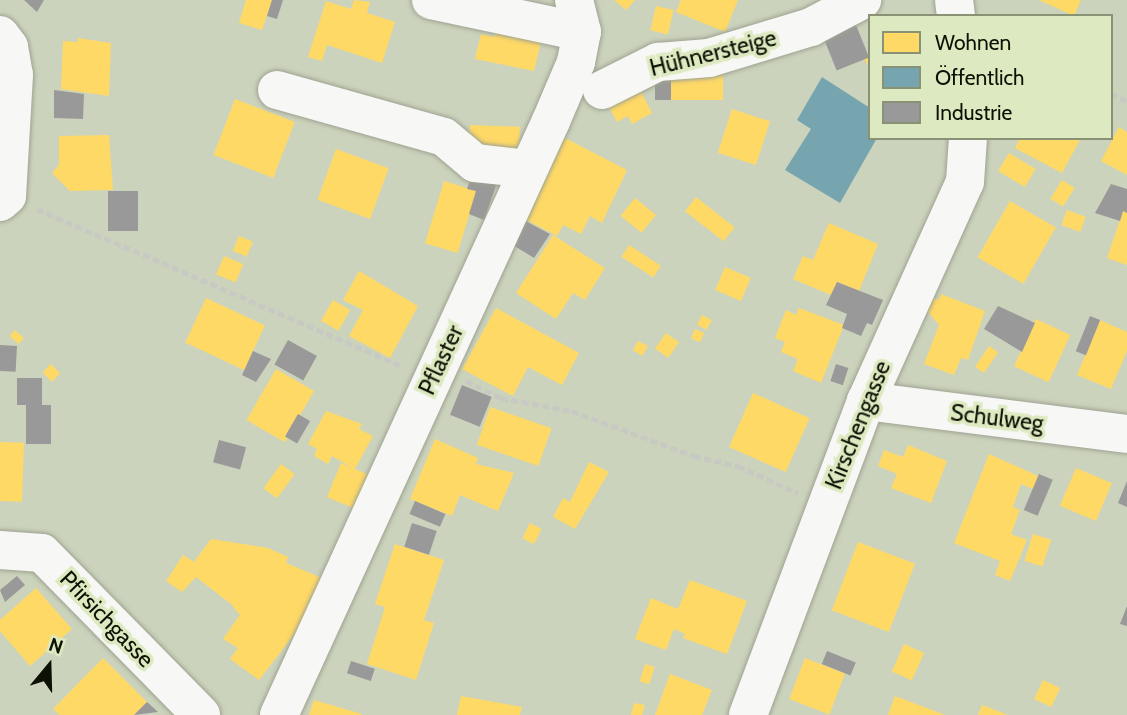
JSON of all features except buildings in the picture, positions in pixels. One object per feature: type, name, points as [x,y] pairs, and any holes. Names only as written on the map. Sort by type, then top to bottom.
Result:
[{"type":"street","points":[[431,0],[578,16]]},
{"type":"street","name":"Hühnersteige","points":[[602,90],[658,62],[709,58],[811,27],[862,0]]},
{"type":"street","name":"Pflaster","points":[[279,715],[426,370],[529,170],[576,62],[578,16]]},
{"type":"street","points":[[0,35],[9,47],[14,75],[4,199]]},
{"type":"street","points":[[277,90],[444,137],[475,163],[529,170]]},
{"type":"street","name":"Kirschengasse","points":[[748,715],[866,401],[965,182],[968,140]]},
{"type":"street","name":"Schulweg","points":[[866,401],[1127,434]]},
{"type":"street","name":"Pfirsichgasse","points":[[0,550],[42,553],[201,715]]},
{"type":"path","points":[[4,199],[501,398],[572,411],[694,456],[738,466],[799,493]]}]
